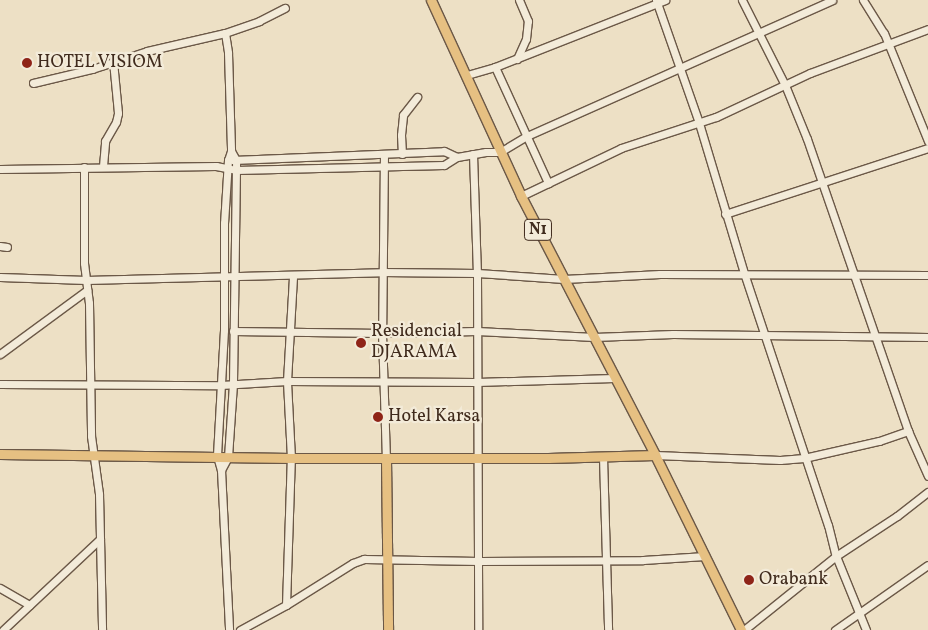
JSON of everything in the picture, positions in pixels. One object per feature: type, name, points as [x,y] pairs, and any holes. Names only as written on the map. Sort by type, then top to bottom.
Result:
[{"type":"main road","name":"N1","points":[[431,0],[521,196],[655,455],[742,630]]},
{"type":"main road","points":[[0,454],[291,458],[603,457],[655,455]]},
{"type":"main road","points":[[386,458],[388,630]]},
{"type":"street","points":[[517,59],[526,39],[528,21],[519,0]]},
{"type":"street","points":[[467,76],[517,59],[665,0]]},
{"type":"street","points":[[742,0],[758,34],[786,84],[807,138],[874,338],[908,431],[928,476]]},
{"type":"street","points":[[0,169],[103,166],[216,166],[236,170],[383,168],[444,165],[457,157],[500,152],[527,136],[832,0]]},
{"type":"street","points":[[864,0],[888,44],[928,141]]},
{"type":"street","points":[[657,2],[678,69],[698,123],[744,273],[836,556],[866,630]]},
{"type":"street","points":[[33,83],[92,69],[147,51],[225,33],[259,21],[285,8]]},
{"type":"street","points":[[521,196],[621,148],[736,109],[786,84],[928,29]]},
{"type":"street","points":[[225,33],[228,53],[231,151],[228,160],[217,456],[221,470],[229,630]]},
{"type":"street","points":[[103,166],[105,142],[116,122],[118,112],[113,61]]},
{"type":"street","points":[[495,67],[548,183]]},
{"type":"street","points":[[402,154],[401,135],[404,115],[417,97]]},
{"type":"street","points":[[726,214],[928,148]]},
{"type":"street","points":[[221,470],[228,457],[233,383],[236,160],[231,151]]},
{"type":"street","points":[[216,166],[228,160],[444,151],[457,157]]},
{"type":"street","points":[[384,154],[382,333],[386,458]]},
{"type":"street","points":[[473,154],[477,273],[478,630]]},
{"type":"street","points":[[84,167],[91,436],[95,456],[100,539],[102,630]]},
{"type":"street","points":[[0,277],[86,280],[293,276],[382,272],[477,273],[564,279],[744,273],[928,275]]},
{"type":"street","points":[[286,605],[291,458],[287,381],[293,276]]},
{"type":"street","points":[[0,354],[87,290]]},
{"type":"street","points":[[233,331],[291,333],[477,331],[594,337],[649,334],[874,338],[928,337]]},
{"type":"street","points":[[0,384],[221,384],[287,381],[477,382],[614,378]]},
{"type":"street","points":[[655,455],[780,460],[804,458],[879,441],[908,431]]},
{"type":"street","points":[[603,457],[608,630]]},
{"type":"street","points":[[742,630],[836,556],[897,516],[928,492]]},
{"type":"street","points":[[0,626],[6,627],[100,539]]},
{"type":"street","points":[[240,630],[286,605],[353,563],[364,559],[479,562],[705,556]]},
{"type":"street","points":[[835,630],[928,565]]},
{"type":"street","points":[[0,588],[29,605]]},
{"type":"place","name":"HOTEL VISIOM","points":[[27,63]]},
{"type":"place","name":"Residencial DJARAMA","points":[[361,343]]},
{"type":"place","name":"Hotel Karsa","points":[[378,417]]},
{"type":"place","name":"Orabank","points":[[749,580]]}]
